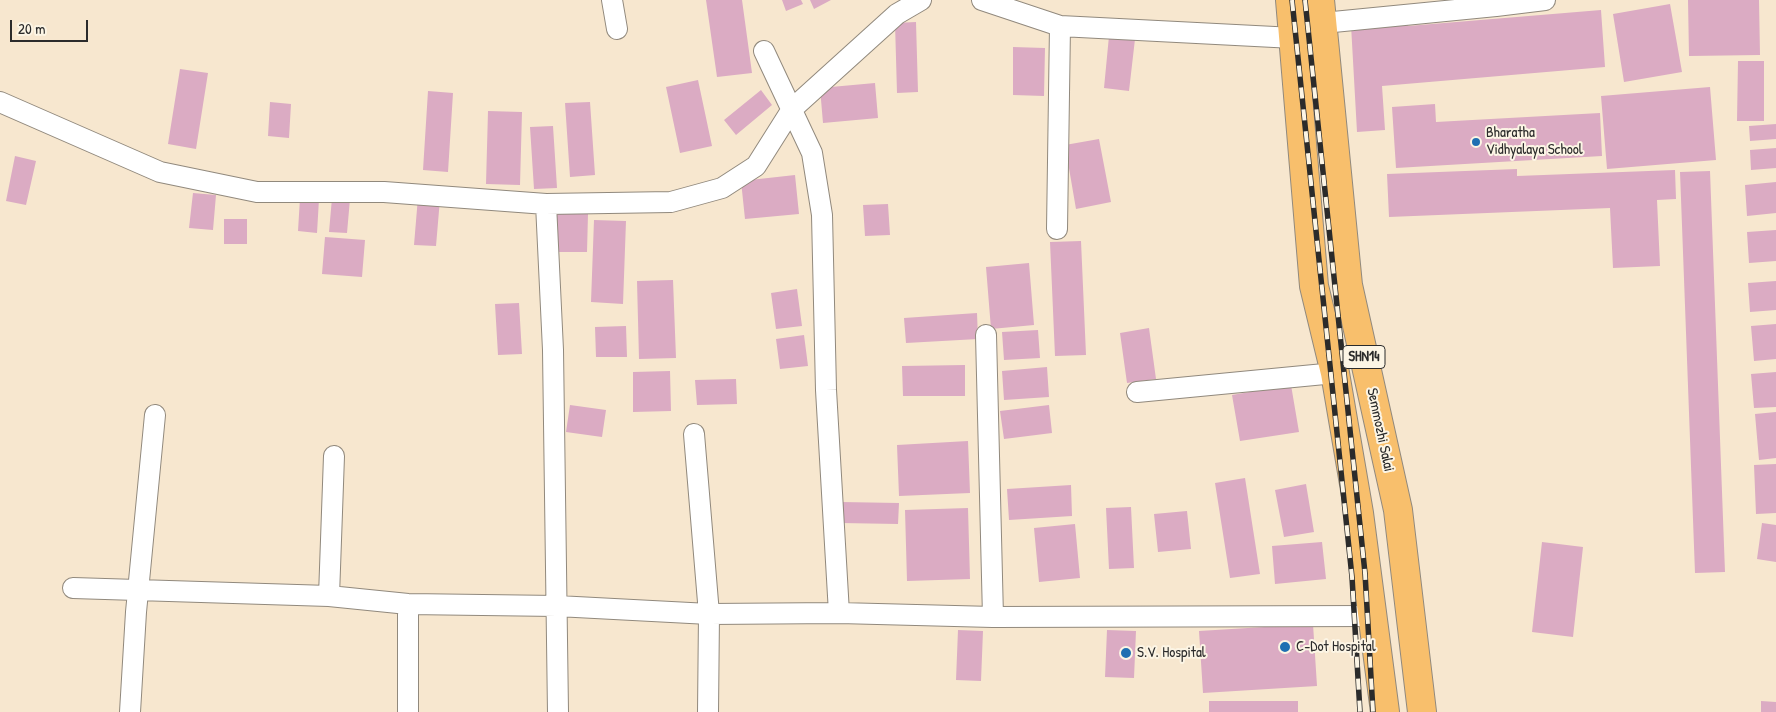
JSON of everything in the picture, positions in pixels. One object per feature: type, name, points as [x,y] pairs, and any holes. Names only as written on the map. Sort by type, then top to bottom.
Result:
[{"type":"main road","name":"SHN14","points":[[1290,0],[1314,286],[1335,373],[1359,512],[1385,712]]},
{"type":"main road","name":"Semmozhi Salai","points":[[1322,11],[1348,285],[1398,510],[1422,712]]},
{"type":"main road","points":[[1314,286],[1348,285]]},
{"type":"main road","points":[[1359,512],[1398,510]]},
{"type":"street","points":[[612,0],[617,29]]},
{"type":"street","points":[[0,102],[160,172],[257,192],[384,192],[546,204],[671,202],[722,188],[756,166],[792,109],[897,14],[921,0]]},
{"type":"street","points":[[982,0],[1060,26],[1294,38]]},
{"type":"street","points":[[1322,11],[1545,0]]},
{"type":"street","points":[[1057,229],[1060,26]]},
{"type":"street","points":[[764,51],[812,153],[822,215],[826,390],[839,613]]},
{"type":"street","points":[[546,204],[553,350],[558,712]]},
{"type":"street","points":[[986,335],[993,617]]},
{"type":"street","points":[[1137,392],[1335,373]]},
{"type":"street","points":[[130,712],[138,590],[155,415]]},
{"type":"street","points":[[694,434],[709,614],[708,712]]},
{"type":"street","points":[[329,596],[334,456]]},
{"type":"street","points":[[73,588],[329,596],[408,604],[557,606],[709,614],[839,613],[993,617],[1372,616]]},
{"type":"street","points":[[408,604],[408,712]]},
{"type":"building","points":[[706,0],[742,0],[752,73],[717,77]]},
{"type":"building","points":[[782,0],[801,0],[803,4],[786,11]]},
{"type":"building","points":[[810,0],[831,0],[814,9]]},
{"type":"building","points":[[1688,0],[1759,0],[1760,55],[1689,56]]},
{"type":"building","points":[[1670,4],[1682,72],[1624,82],[1613,14]]},
{"type":"building","points":[[1601,10],[1605,67],[1382,86],[1385,130],[1357,132],[1351,25],[1407,20],[1408,26]]},
{"type":"building","points":[[916,22],[918,92],[897,93],[895,23]]},
{"type":"building","points":[[1109,36],[1135,39],[1129,91],[1104,88]]},
{"type":"building","points":[[1013,47],[1045,48],[1044,96],[1013,95]]},
{"type":"building","points":[[1738,61],[1764,61],[1764,121],[1737,121]]},
{"type":"building","points":[[180,69],[208,73],[196,149],[168,144]]},
{"type":"building","points":[[698,80],[712,146],[680,153],[666,87]]},
{"type":"building","points":[[875,83],[878,118],[823,123],[820,88]]},
{"type":"building","points":[[1710,87],[1716,160],[1607,169],[1601,96]]},
{"type":"building","points":[[761,90],[772,105],[736,135],[724,120]]},
{"type":"building","points":[[428,91],[453,93],[448,172],[423,170]]},
{"type":"building","points":[[270,102],[291,104],[289,138],[268,136]]},
{"type":"building","points":[[590,102],[595,175],[570,177],[565,103]]},
{"type":"building","points":[[1435,104],[1436,122],[1600,113],[1602,156],[1396,168],[1392,107]]},
{"type":"building","points":[[488,111],[522,112],[520,185],[486,184]]},
{"type":"building","points":[[1776,124],[1776,139],[1750,141],[1749,126]]},
{"type":"building","points":[[553,126],[557,188],[534,189],[530,127]]},
{"type":"building","points":[[1099,139],[1111,202],[1076,209],[1065,145]]},
{"type":"building","points":[[1776,148],[1776,168],[1751,170],[1750,150]]},
{"type":"building","points":[[15,156],[36,161],[26,205],[6,201]]},
{"type":"building","points":[[1517,169],[1517,176],[1675,170],[1676,199],[1657,200],[1660,266],[1613,268],[1610,208],[1389,217],[1387,174]]},
{"type":"building","points":[[1710,171],[1725,572],[1695,573],[1680,172]]},
{"type":"building","points":[[795,175],[799,214],[745,219],[741,181]]},
{"type":"building","points":[[1776,182],[1776,213],[1747,216],[1745,185]]},
{"type":"building","points":[[193,193],[216,195],[213,230],[189,228]]},
{"type":"building","points":[[418,197],[440,199],[436,246],[414,245]]},
{"type":"building","points":[[300,198],[319,199],[317,233],[298,231]]},
{"type":"building","points":[[332,198],[350,199],[347,233],[329,232]]},
{"type":"building","points":[[888,204],[890,235],[865,236],[863,205]]},
{"type":"building","points":[[557,214],[588,214],[587,252],[557,252]]},
{"type":"building","points":[[224,219],[247,219],[247,244],[224,244]]},
{"type":"building","points":[[594,220],[626,221],[623,304],[591,302]]},
{"type":"building","points":[[1776,230],[1776,261],[1749,263],[1747,232]]},
{"type":"building","points":[[325,237],[365,240],[362,277],[322,274]]},
{"type":"building","points":[[1081,241],[1086,355],[1055,356],[1050,242]]},
{"type":"building","points":[[1029,263],[1034,325],[991,329],[986,267]]},
{"type":"building","points":[[673,280],[676,358],[639,359],[637,281]]},
{"type":"building","points":[[1776,281],[1776,310],[1750,312],[1748,283]]},
{"type":"building","points":[[797,289],[802,326],[776,329],[771,293]]},
{"type":"building","points":[[519,303],[522,354],[498,355],[495,304]]},
{"type":"building","points":[[977,313],[978,339],[906,343],[904,318]]},
{"type":"building","points":[[1776,324],[1776,359],[1754,361],[1751,326]]},
{"type":"building","points":[[626,326],[627,357],[596,357],[595,327]]},
{"type":"building","points":[[1149,328],[1156,379],[1127,383],[1120,333]]},
{"type":"building","points":[[1038,330],[1040,358],[1004,360],[1002,332]]},
{"type":"building","points":[[804,335],[808,366],[780,369],[776,339]]},
{"type":"building","points":[[965,365],[965,396],[903,396],[902,366]]},
{"type":"building","points":[[1047,367],[1049,397],[1004,400],[1002,371]]},
{"type":"building","points":[[670,371],[671,411],[633,412],[633,372]]},
{"type":"building","points":[[1776,372],[1776,407],[1754,408],[1751,374]]},
{"type":"building","points":[[736,379],[737,404],[697,405],[695,380]]},
{"type":"building","points":[[1291,385],[1299,432],[1240,441],[1232,395]]},
{"type":"building","points":[[570,405],[606,410],[602,437],[566,432]]},
{"type":"building","points":[[1049,405],[1052,433],[1004,439],[1000,411]]},
{"type":"building","points":[[1776,412],[1776,458],[1759,460],[1755,414]]},
{"type":"building","points":[[968,441],[970,493],[899,496],[897,445]]},
{"type":"building","points":[[1776,464],[1776,513],[1756,514],[1754,465]]},
{"type":"building","points":[[1245,478],[1260,574],[1230,578],[1215,483]]},
{"type":"building","points":[[1306,484],[1314,532],[1284,537],[1275,490]]},
{"type":"building","points":[[1071,485],[1072,516],[1009,520],[1007,489]]},
{"type":"building","points":[[841,502],[899,503],[898,524],[841,523]]},
{"type":"building","points":[[1131,507],[1134,568],[1109,569],[1106,508]]},
{"type":"building","points":[[968,508],[970,579],[907,581],[905,510]]},
{"type":"building","points":[[1187,511],[1191,549],[1158,552],[1154,514]]},
{"type":"building","points":[[1762,523],[1776,525],[1776,562],[1757,559]]},
{"type":"building","points":[[1075,524],[1080,578],[1039,582],[1034,528]]},
{"type":"building","points":[[1322,542],[1326,579],[1275,584],[1272,546]]},
{"type":"building","points":[[1542,542],[1583,547],[1573,637],[1532,632]]},
{"type":"building","points":[[1313,624],[1317,686],[1203,693],[1199,631]]},
{"type":"building","points":[[958,630],[983,631],[981,681],[956,680]]},
{"type":"building","points":[[1107,630],[1136,631],[1134,678],[1105,677]]},
{"type":"building","points":[[1209,701],[1298,701],[1298,712],[1209,712]]},
{"type":"building","points":[[1761,701],[1776,702],[1776,712],[1761,712]]},
{"type":"railway","points":[[1292,0],[1352,577],[1360,712]]},
{"type":"railway","points":[[1305,0],[1365,573],[1373,712]]},
{"type":"place","name":"Bharatha Vidhyalaya School","points":[[1476,142]]},
{"type":"place","name":"C-Dot Hospital","points":[[1285,647]]},
{"type":"place","name":"S.V. Hospital","points":[[1126,653]]}]
